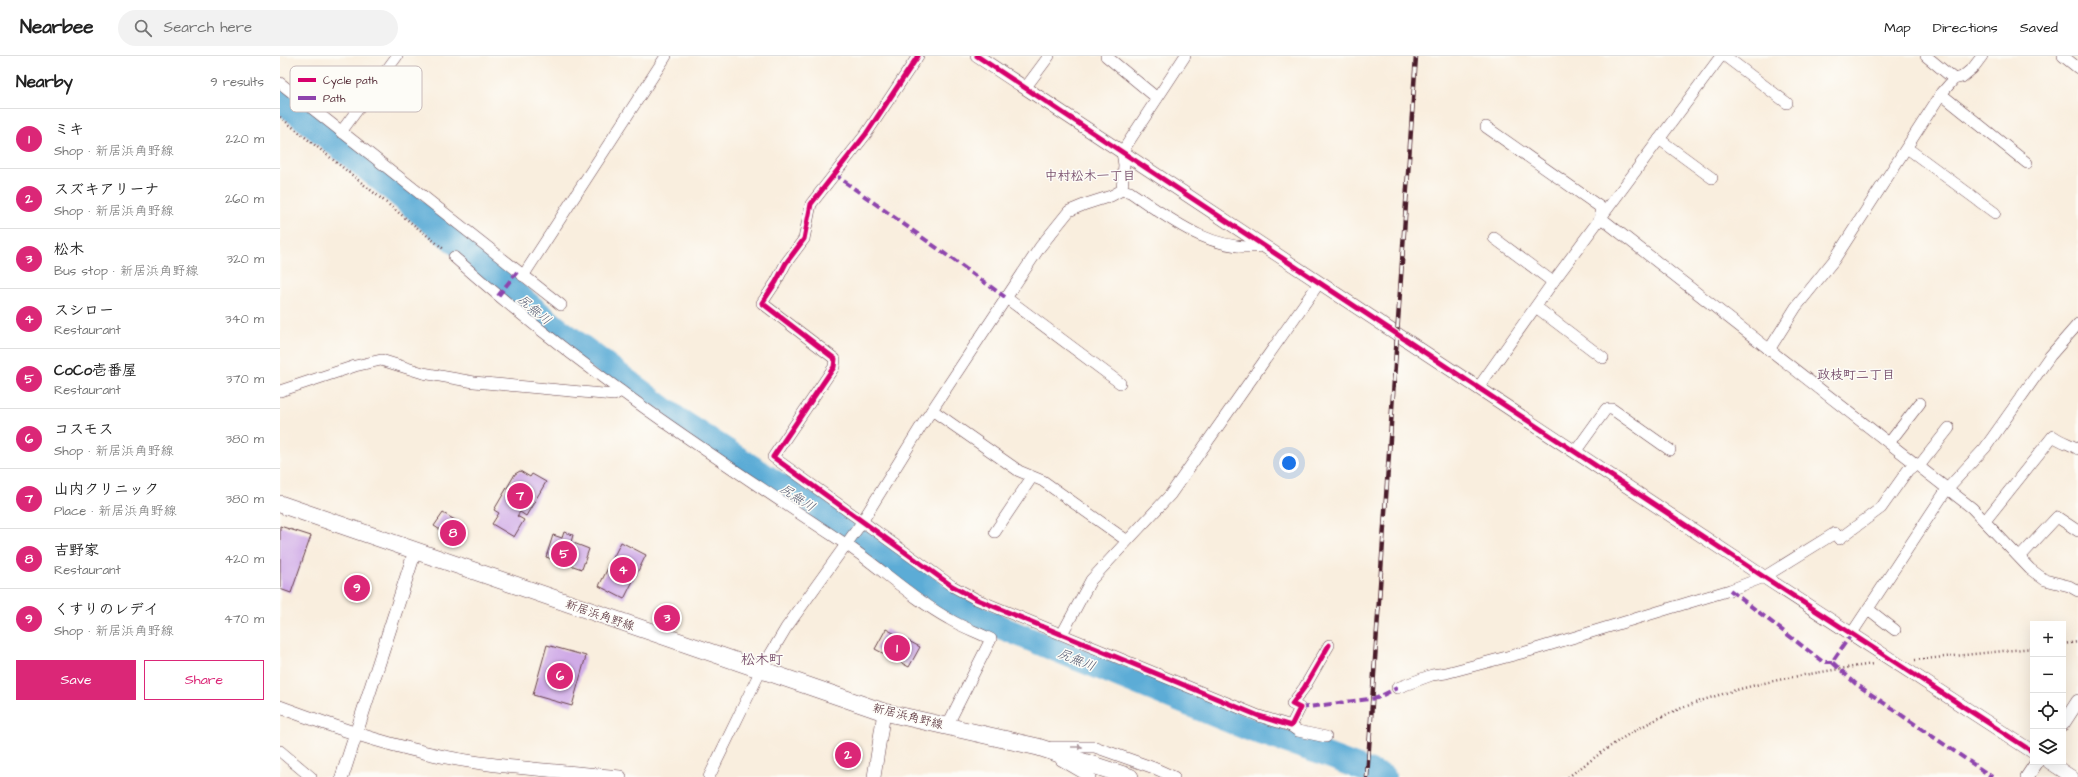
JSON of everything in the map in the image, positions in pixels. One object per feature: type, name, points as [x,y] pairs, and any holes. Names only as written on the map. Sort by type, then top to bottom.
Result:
[{"type":"main road","name":"新居浜角野線","points":[[280,504],[884,712],[1038,747],[1130,777]]},
{"type":"street","points":[[390,66],[397,56]]},
{"type":"street","points":[[523,276],[666,56]]},
{"type":"street","points":[[918,56],[866,134],[811,204],[804,239],[786,263],[776,282],[762,303],[834,359],[834,367],[774,457],[861,523],[952,586],[976,598],[1259,716],[1291,726],[1298,731],[1326,737]]},
{"type":"street","points":[[978,56],[1764,577],[1894,660],[2030,750]]},
{"type":"street","points":[[1026,87],[1049,56]]},
{"type":"street","points":[[1106,56],[1157,98]]},
{"type":"street","points":[[1122,190],[1124,165],[1122,152],[1185,56]]},
{"type":"street","points":[[1478,388],[1553,282],[1721,56]]},
{"type":"street","points":[[1724,56],[1787,103]]},
{"type":"street","points":[[1926,56],[1954,79]]},
{"type":"street","points":[[1769,350],[1796,307],[1834,260],[1941,94],[1954,79],[1962,77],[1973,68],[1982,56]]},
{"type":"street","points":[[2063,56],[2078,68]]},
{"type":"street","points":[[280,83],[290,91]]},
{"type":"street","points":[[1941,94],[2027,163]]},
{"type":"street","points":[[316,112],[561,305]]},
{"type":"street","points":[[341,132],[356,112]]},
{"type":"street","points":[[1486,127],[1600,207],[1601,218],[1972,508],[2030,569],[2045,580],[2069,586],[2078,591]]},
{"type":"street","points":[[1659,139],[1712,178]]},
{"type":"street","points":[[1907,148],[1995,213]]},
{"type":"street","points":[[708,777],[760,670],[786,628],[861,523],[1005,297],[1040,247],[1069,211],[1111,196],[1122,190],[1130,192],[1188,230],[1223,245],[1246,248],[1263,246]]},
{"type":"street","points":[[1494,238],[1553,282]]},
{"type":"street","points":[[454,256],[498,296],[565,350],[621,391],[704,450],[847,543],[922,601],[949,619],[991,639],[947,726]]},
{"type":"street","points":[[1062,634],[1091,580],[1126,540],[1170,495],[1319,283]]},
{"type":"street","points":[[1005,297],[1120,383]]},
{"type":"street","points":[[1536,307],[1603,358]]},
{"type":"street","points":[[1852,633],[1947,489],[1985,448],[2050,356],[2078,324]]},
{"type":"street","points":[[280,391],[356,366],[381,360],[423,373],[474,382],[614,395],[621,391]]},
{"type":"street","points":[[1889,443],[1920,403]]},
{"type":"street","points":[[1575,452],[1606,409],[1612,409],[1670,450]]},
{"type":"street","points":[[932,410],[1020,471],[1043,481],[1126,540]]},
{"type":"street","points":[[1397,688],[1432,675],[1446,673],[1529,651],[1730,590],[1764,577],[1835,533],[1839,539],[1881,508],[1908,470],[1917,465],[1949,428]]},
{"type":"street","points":[[1985,521],[2053,436],[2062,443],[2071,445],[2078,449]]},
{"type":"street","points":[[995,532],[1032,476]]},
{"type":"street","points":[[2020,558],[2057,517],[2078,531]]},
{"type":"street","points":[[342,777],[415,551]]},
{"type":"street","points":[[1868,609],[1895,630]]},
{"type":"street","points":[[1291,726],[1300,708],[1292,704],[1304,688],[1329,645]]},
{"type":"street","points":[[2066,719],[2078,701]]},
{"type":"street","points":[[280,707],[356,735],[429,754],[508,766],[620,777]]},
{"type":"street","points":[[874,777],[884,712]]},
{"type":"street","points":[[1038,747],[1090,777]]},
{"type":"street","points":[[1038,747],[1095,747],[1154,768],[1174,777]]},
{"type":"street","points":[[280,751],[311,777]]},
{"type":"street","points":[[2027,777],[2035,765]]},
{"type":"street","points":[[2054,765],[2072,777]]},
{"type":"path","points":[[280,117],[454,256]]},
{"type":"path","points":[[2066,644],[2078,642]]},
{"type":"path","points":[[1568,777],[1607,748],[1632,732],[1692,705],[1751,686],[1830,670],[1894,660],[1927,660],[2030,648]]},
{"type":"building","points":[[520,471],[530,477],[532,474],[546,482],[526,516],[520,512],[517,516],[524,520],[514,537],[492,524],[499,513],[494,510],[515,474]]},
{"type":"building","points":[[443,513],[465,526],[456,540],[434,526]]},
{"type":"building","points":[[280,526],[311,536],[291,593],[280,589]]},
{"type":"building","points":[[564,532],[573,535],[571,542],[589,549],[582,569],[546,557],[553,535],[562,538]]},
{"type":"building","points":[[621,542],[646,555],[624,599],[599,586]]},
{"type":"building","points":[[886,629],[920,647],[909,667],[875,649]]},
{"type":"building","points":[[547,645],[586,656],[572,706],[533,695]]},
{"type":"waterway","name":"尻無川","points":[[280,100],[290,108]]},
{"type":"waterway","name":"尻無川","points":[[295,112],[377,177],[555,326],[678,419],[823,513],[953,605],[1005,629],[1246,728],[1318,752],[1384,777]]},
{"type":"railway","points":[[1367,777],[1416,56]]},
{"type":"marked path","points":[[834,174],[1005,297]]},
{"type":"marked path","points":[[498,296],[517,272]]},
{"type":"marked path","points":[[1730,590],[1823,662],[1832,662]]},
{"type":"marked path","points":[[1852,633],[1832,662],[1856,684],[1992,777]]},
{"type":"marked path","points":[[1300,708],[1377,698],[1397,688]]},
{"type":"cycle path","points":[[918,56],[866,134],[811,204],[804,239],[786,263],[776,282],[762,303],[835,359],[834,367],[773,457],[952,586],[976,599],[1259,716],[1291,726],[1300,708],[1292,704],[1304,688],[1329,645]]},
{"type":"cycle path","points":[[977,56],[1764,577],[2030,750]]},
{"type":"place","name":"山内クリニック","points":[[520,496]]},
{"type":"place","name":"吉野家","points":[[453,533]]},
{"type":"place","name":"CoCo壱番屋","points":[[564,554]]},
{"type":"place","name":"スシロー","points":[[623,570]]},
{"type":"place","name":"くすりのレデイ","points":[[357,588]]},
{"type":"place","name":"松木","points":[[667,618]]},
{"type":"place","name":"ミキ","points":[[897,648]]},
{"type":"place","name":"コスモス","points":[[560,676]]},
{"type":"place","name":"スズキアリーナ","points":[[848,755]]},
{"type":"district","name":"中村松木一丁目","points":[[1090,175]]},
{"type":"district","name":"政枝町二丁目","points":[[1856,374]]},
{"type":"district","name":"松木町","points":[[762,659]]}]
